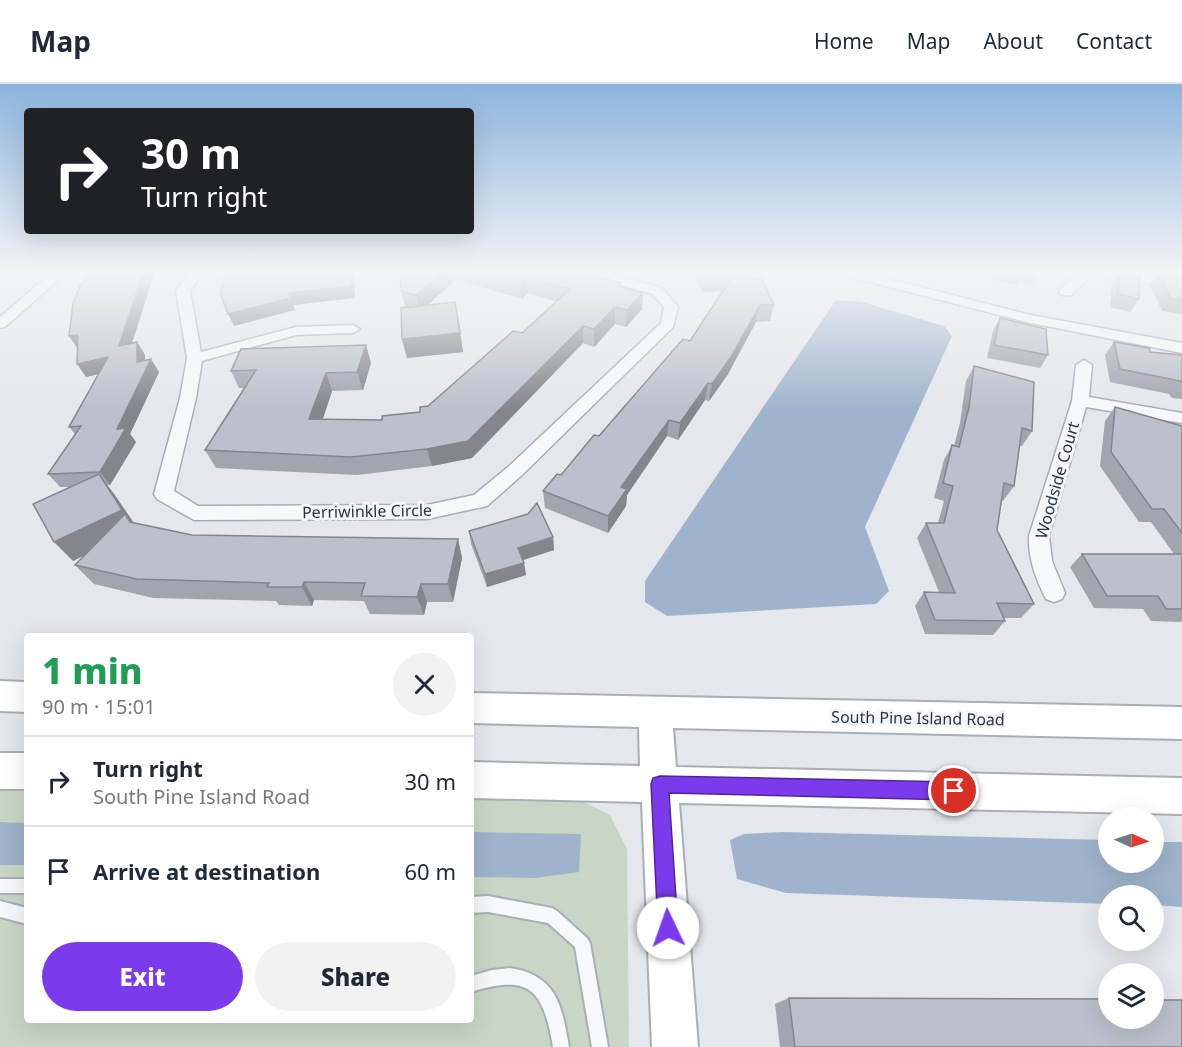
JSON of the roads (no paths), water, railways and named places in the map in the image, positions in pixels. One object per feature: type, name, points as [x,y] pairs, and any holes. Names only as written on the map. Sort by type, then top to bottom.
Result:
[{"type":"main road","points":[[0,696],[24,697]]},
{"type":"main road","name":"South Pine Island Road","points":[[474,708],[1182,723]]},
{"type":"main road","points":[[655,713],[675,1047]]},
{"type":"main road","points":[[0,771],[24,771]]},
{"type":"main road","points":[[474,780],[1182,796]]},
{"type":"street","name":"Perriwinkle Circle","points":[[188,319],[195,358],[188,398],[164,494],[194,513],[428,512],[480,501],[515,471],[668,324],[669,319]]},
{"type":"street","points":[[1031,319],[1182,348]]},
{"type":"street","points":[[1085,319],[1182,336]]},
{"type":"street","points":[[195,358],[297,331],[354,330]]},
{"type":"street","name":"Woodside Court","points":[[1054,593],[1043,568],[1037,544],[1040,527],[1080,401],[1084,365]]},
{"type":"street","points":[[1080,401],[1182,418]]},
{"type":"lane","points":[[0,886],[24,886]]},
{"type":"lane","points":[[474,904],[488,904],[552,916],[582,944],[600,1047]]},
{"type":"lane","points":[[0,909],[24,915]]},
{"type":"lane","points":[[474,983],[509,975],[535,981],[547,994],[558,1027],[561,1047]]},
{"type":"water","points":[[823,319],[920,319],[944,326],[952,336],[865,527],[889,591],[876,604],[667,616],[645,602],[645,581]]},
{"type":"water","points":[[0,822],[24,823],[24,865],[0,865]]},
{"type":"water","points":[[474,832],[581,834],[579,872],[535,878],[474,877]]},
{"type":"water","points":[[783,832],[1098,840],[1098,873],[1164,873],[1164,842],[1182,842],[1182,907],[1164,906],[1164,885],[1098,885],[1098,904],[786,893],[737,879],[730,840],[744,834]]}]
